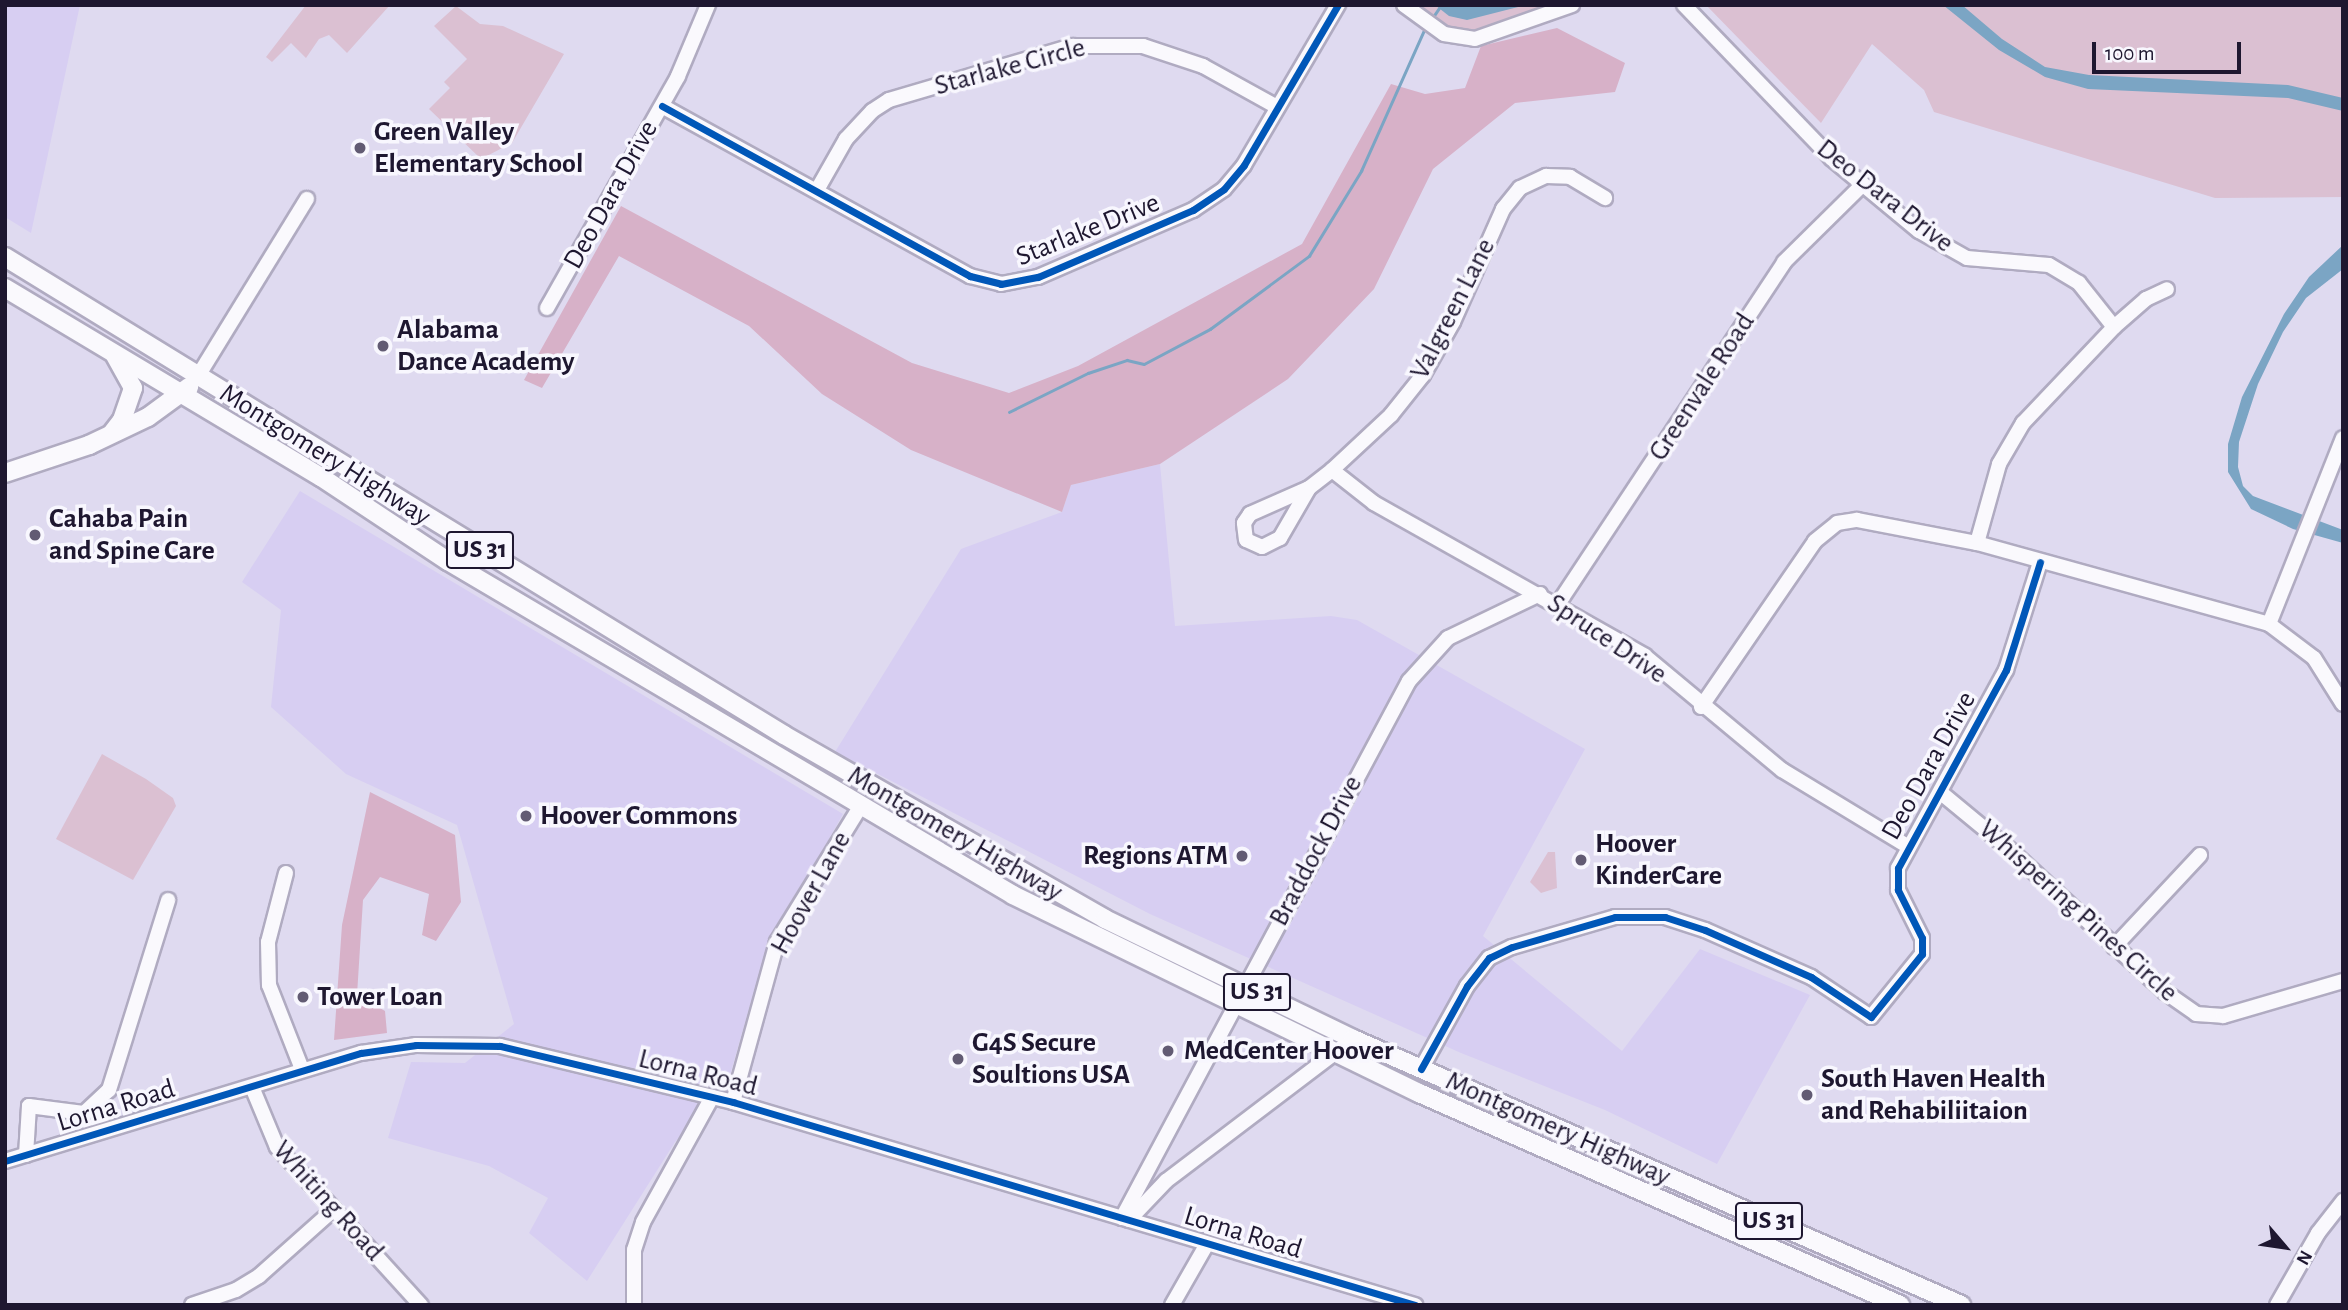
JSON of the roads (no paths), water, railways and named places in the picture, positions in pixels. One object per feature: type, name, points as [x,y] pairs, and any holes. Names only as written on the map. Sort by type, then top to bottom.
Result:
[{"type":"main road","name":"Montgomery Highway","points":[[5,257],[183,362],[198,376],[942,828],[1105,919],[1353,1039],[1961,1305]]},
{"type":"main road","name":"Montgomery Highway","points":[[5,288],[184,394],[448,561],[860,807],[1013,895],[1334,1052],[1900,1305]]},
{"type":"main road","points":[[111,351],[133,388],[122,420],[111,435]]},
{"type":"main road","points":[[5,472],[111,435],[184,394],[198,376]]},
{"type":"street","name":"Deo Dara Drive","points":[[547,308],[662,106],[708,5]]},
{"type":"street","name":"Starlake Drive","points":[[662,106],[970,276],[1001,284],[1038,277],[1193,210],[1224,188],[1244,165],[1338,5]]},
{"type":"street","points":[[1404,5],[1444,34],[1475,39],[1572,5]]},
{"type":"street","name":"Deo Dara Drive","points":[[1684,5],[1799,127],[1863,184],[1942,247],[1968,258],[2041,262],[2067,274],[2114,327]]},
{"type":"street","name":"Starlake Circle","points":[[817,190],[846,139],[872,111],[889,100],[1073,46],[1143,46],[1203,65],[1277,107]]},
{"type":"street","name":"Valgreen Lane","points":[[1309,488],[1280,538],[1262,547],[1246,540],[1244,523],[1250,514],[1309,488],[1332,470],[1391,415],[1423,375],[1453,322],[1503,209],[1520,188],[1546,176],[1570,177],[1605,198]]},
{"type":"street","name":"Greenvale Road","points":[[1558,604],[1784,262],[1863,184]]},
{"type":"street","points":[[198,376],[307,199]]},
{"type":"street","points":[[1977,543],[1999,464],[2012,440],[2114,327],[2146,299],[2167,289]]},
{"type":"street","points":[[2269,624],[2343,438]]},
{"type":"street","name":"Spruce Drive","points":[[1332,470],[1374,503],[1558,604],[1644,656],[1701,707],[1782,770],[1907,846]]},
{"type":"street","points":[[1701,707],[1815,541],[1829,527],[1869,521],[1977,543],[2269,624],[2314,658],[2343,704]]},
{"type":"street","name":"Deo Dara Drive","points":[[1421,1069],[1450,1015],[1489,958],[1512,947],[1615,917],[1665,917],[1705,930],[1811,977],[1871,1017],[1922,954],[1922,938],[1898,890],[1898,868],[1907,846],[1940,792],[2006,670],[2040,562]]},
{"type":"street","name":"Braddock Drive","points":[[1125,1219],[1150,1163],[1233,1004],[1409,681],[1448,638],[1539,594]]},
{"type":"street","name":"Whispering Pines Circle","points":[[1940,792],[2009,849],[2114,947],[2196,1014],[2223,1016],[2343,981]]},
{"type":"street","name":"Hoover Lane","points":[[733,1102],[777,943],[860,807]]},
{"type":"street","points":[[2114,947],[2200,855]]},
{"type":"street","points":[[286,873],[268,942],[269,985],[302,1069]]},
{"type":"street","points":[[26,1155],[29,1106],[84,1113],[109,1090],[169,900]]},
{"type":"street","points":[[1125,1219],[1174,1175],[1353,1039]]},
{"type":"street","name":"Lorna Road","points":[[5,1161],[252,1087],[302,1069],[416,1045],[471,1043],[509,1047],[733,1102],[1415,1305]]},
{"type":"street","name":"Whiting Road","points":[[252,1087],[276,1147],[421,1305]]},
{"type":"street","points":[[634,1305],[634,1250],[643,1222],[712,1097]]},
{"type":"street","points":[[2277,1305],[2318,1233],[2343,1201]]},
{"type":"street","points":[[192,1305],[236,1290],[258,1276],[333,1210]]},
{"type":"street","points":[[1172,1305],[1207,1244]]},
{"type":"water","points":[[1435,5],[1526,5],[1467,20],[1449,16]]},
{"type":"water","points":[[1943,5],[1962,5],[2002,39],[2045,67],[2089,75],[2288,85],[2343,98],[2343,111],[2288,98],[2088,89],[2045,77],[1999,50]]},
{"type":"water","points":[[2343,245],[2343,269],[2306,298],[2283,332],[2258,384],[2239,442],[2238,467],[2243,486],[2253,496],[2343,530],[2343,543],[2293,529],[2251,509],[2228,472],[2228,444],[2242,397],[2284,314],[2309,277]]},
{"type":"waterway","points":[[1431,20],[1439,8]]},
{"type":"waterway","points":[[1009,412],[1088,373],[1127,360],[1144,364],[1210,329],[1309,256],[1361,171],[1425,28]]},
{"type":"place","name":"Green Valley Elementary School","points":[[360,148]]},
{"type":"place","name":"Alabama Dance Academy","points":[[383,346]]},
{"type":"place","name":"Cahaba Pain and Spine Care","points":[[35,535]]},
{"type":"place","name":"Hoover Commons","points":[[526,816]]},
{"type":"place","name":"Regions ATM","points":[[1242,856]]},
{"type":"place","name":"Hoover KinderCare","points":[[1581,860]]},
{"type":"place","name":"Tower Loan","points":[[303,997]]},
{"type":"place","name":"MedCenter Hoover","points":[[1168,1051]]},
{"type":"place","name":"G4S Secure Soultions USA","points":[[958,1059]]},
{"type":"place","name":"South Haven Health and Rehabiliitaion","points":[[1807,1095]]}]
